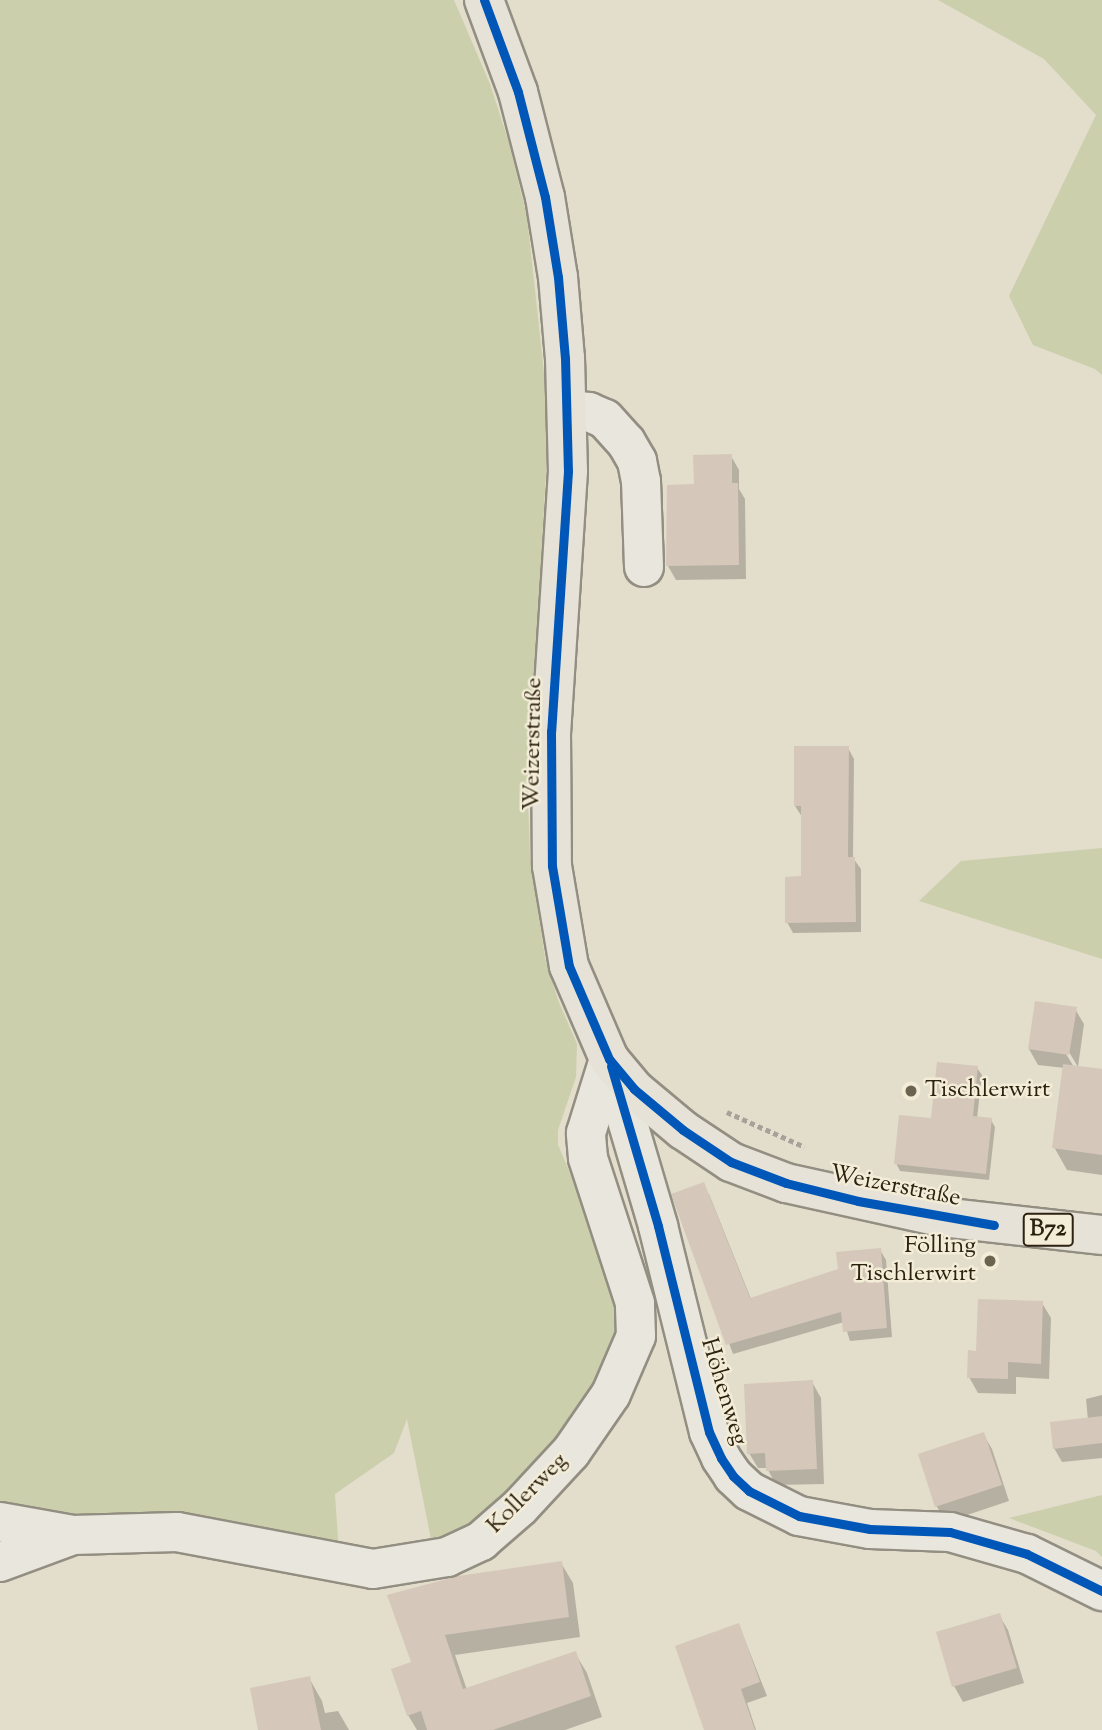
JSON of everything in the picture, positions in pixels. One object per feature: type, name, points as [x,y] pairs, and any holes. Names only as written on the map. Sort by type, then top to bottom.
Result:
[{"type":"main road","name":"Weizerstraße","points":[[484,0],[517,92],[545,197],[558,276],[568,471],[551,730],[552,866],[569,966],[609,1059],[634,1089],[683,1130],[731,1162],[786,1183],[942,1217],[1102,1235]]},
{"type":"street","points":[[566,410],[589,412],[606,419],[626,442],[637,461],[641,481],[644,567]]},
{"type":"street","name":"Kollerweg","points":[[0,1522],[73,1535],[177,1532],[373,1569],[447,1557],[470,1547],[494,1531],[554,1470],[596,1418],[623,1371],[636,1336],[635,1303],[588,1158],[586,1133],[609,1059]]},
{"type":"street","name":"Höhenweg","points":[[609,1059],[658,1226],[709,1432],[733,1476],[749,1491],[799,1516],[870,1529],[950,1532],[1027,1554],[1102,1591]]},
{"type":"street","name":"Kollerweg","points":[[0,1562],[73,1535]]},
{"type":"path","points":[[724,1110],[814,1150]]},
{"type":"green space","points":[[0,0],[454,0],[490,84],[509,143],[527,217],[546,391],[546,472],[528,800],[530,857],[545,958],[558,1000],[577,1044],[576,1077],[558,1130],[558,1145],[622,1293],[614,1367],[513,1499],[433,1549],[407,1419],[394,1453],[335,1494],[339,1554],[106,1522],[0,1511]]},
{"type":"green space","points":[[938,0],[1102,0],[1102,375],[1095,369],[1033,345],[1009,296],[1096,115],[1044,59]]},
{"type":"green space","points":[[1102,848],[1102,959],[919,901],[961,861]]},
{"type":"green space","points":[[1102,1495],[1102,1557],[1096,1551],[1009,1518]]},
{"type":"building","points":[[732,454],[732,483],[738,483],[739,565],[666,566],[667,485],[694,484],[693,455]]},
{"type":"building","points":[[794,746],[849,746],[848,857],[855,857],[856,922],[785,923],[785,877],[801,876],[801,806],[794,806]]},
{"type":"building","points":[[1035,1001],[1077,1007],[1069,1055],[1028,1049]]},
{"type":"building","points":[[937,1062],[978,1066],[973,1116],[992,1118],[986,1174],[894,1164],[899,1115],[931,1118]]},
{"type":"building","points":[[1063,1064],[1102,1069],[1102,1155],[1052,1148]]},
{"type":"building","points":[[704,1182],[750,1298],[838,1269],[836,1252],[881,1248],[887,1328],[843,1332],[841,1312],[726,1345],[671,1194]]},
{"type":"building","points":[[978,1299],[1043,1301],[1041,1364],[1008,1362],[1008,1379],[967,1378],[968,1350],[976,1351]]},
{"type":"building","points":[[813,1380],[817,1469],[766,1471],[765,1453],[747,1454],[744,1384]]},
{"type":"building","points":[[1102,1416],[1102,1443],[1053,1449],[1050,1422]]},
{"type":"building","points":[[984,1432],[1002,1485],[935,1507],[918,1454]]},
{"type":"building","points":[[562,1561],[569,1617],[445,1635],[463,1689],[576,1651],[591,1696],[493,1730],[427,1730],[421,1711],[407,1716],[391,1669],[411,1662],[387,1595],[458,1576]]},
{"type":"building","points":[[1000,1613],[1017,1668],[952,1687],[936,1632]]},
{"type":"building","points":[[739,1623],[760,1682],[741,1689],[755,1730],[704,1730],[675,1646]]},
{"type":"building","points":[[310,1676],[321,1730],[258,1730],[250,1688]]},
{"type":"cycle path","points":[[484,0],[518,92],[545,197],[558,277],[565,358],[568,471],[551,731],[552,866],[569,966],[609,1059],[634,1089],[683,1130],[731,1162],[786,1183],[858,1201],[994,1225]]},
{"type":"cycle path","points":[[611,1066],[658,1226],[709,1432],[733,1476],[749,1491],[799,1516],[870,1529],[950,1532],[1027,1554],[1102,1591]]},
{"type":"place","name":"Tischlerwirt","points":[[911,1091]]},
{"type":"place","name":"Fölling Tischlerwirt","points":[[990,1261]]}]
